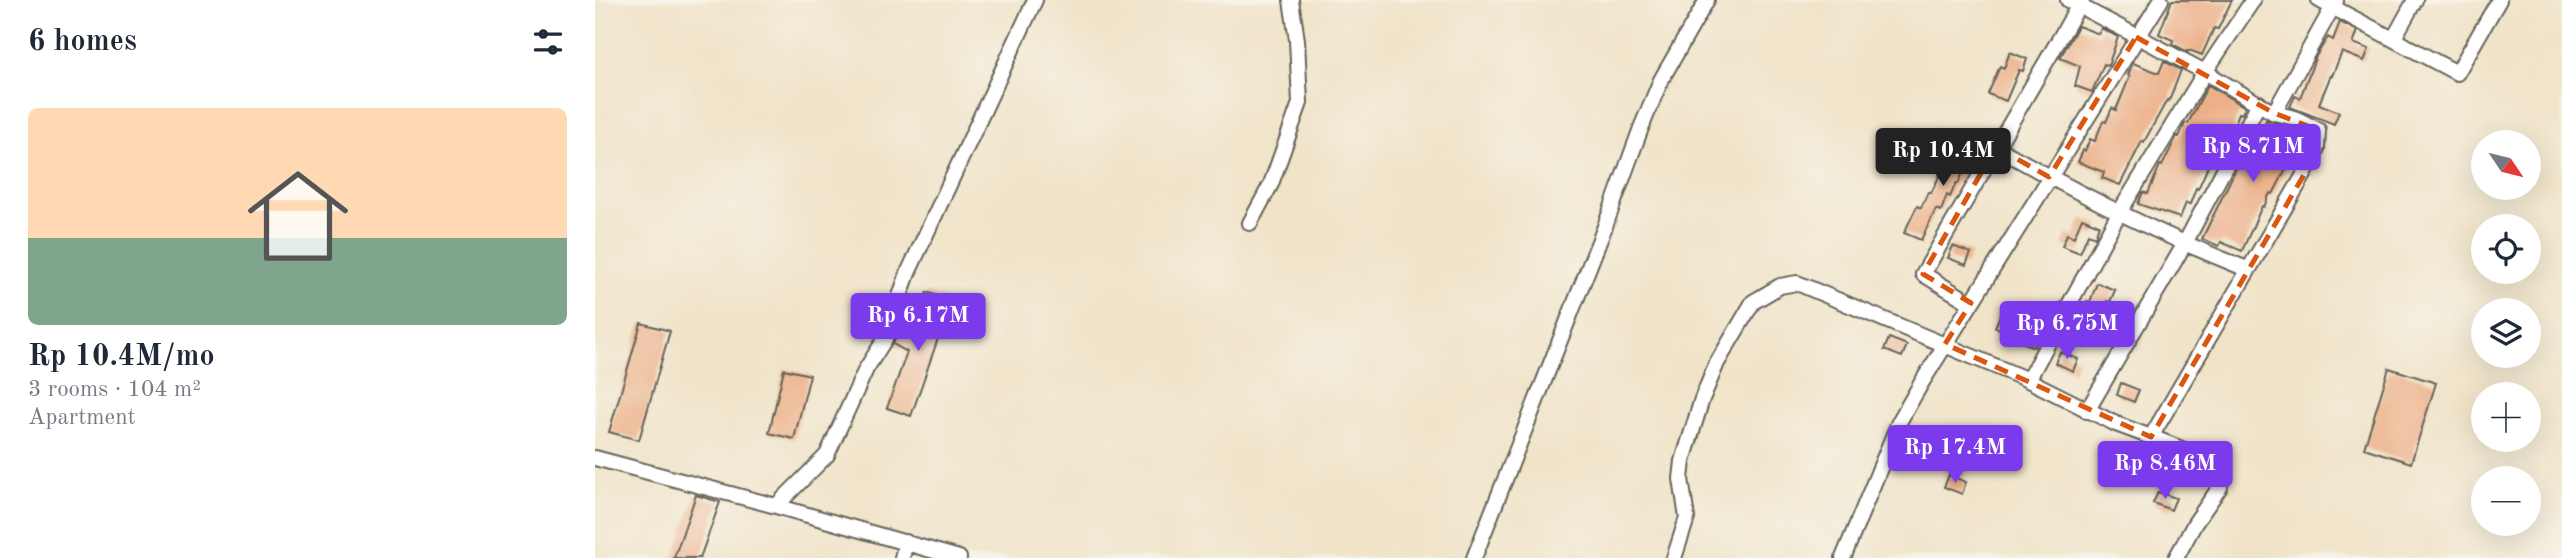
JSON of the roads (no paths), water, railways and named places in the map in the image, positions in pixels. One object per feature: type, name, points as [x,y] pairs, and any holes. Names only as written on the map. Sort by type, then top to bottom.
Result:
[{"type":"street","points":[[776,506],[827,455],[866,369],[885,339],[908,273],[1035,0]]},
{"type":"street","points":[[1250,223],[1271,184],[1300,103],[1297,40],[1290,0]]},
{"type":"street","points":[[1474,558],[1661,80],[1707,0]]},
{"type":"street","points":[[1843,558],[1899,422],[2161,0]]},
{"type":"street","points":[[2028,380],[2119,213],[2205,72],[2253,0]]},
{"type":"street","points":[[2319,0],[2335,4],[2457,73],[2498,0]]},
{"type":"street","points":[[2394,38],[2415,0]]},
{"type":"street","points":[[1971,303],[1923,274],[2076,2],[2274,113],[2295,118],[2318,130],[2317,148],[2260,252],[2247,269],[2151,437]]},
{"type":"street","points":[[2274,113],[2335,4]]},
{"type":"street","points":[[2087,411],[2184,245],[2259,103]]},
{"type":"street","points":[[1996,147],[2049,177],[2184,245],[2247,269]]},
{"type":"street","points":[[1674,558],[1687,518],[1681,479],[1683,461],[1717,363],[1753,302],[1780,286],[1797,283],[2028,380],[2087,411],[2193,455],[2219,472],[2220,487],[2195,523],[2176,558]]},
{"type":"street","points":[[595,458],[959,558]]},
{"type":"street","points":[[902,558],[906,542]]}]
